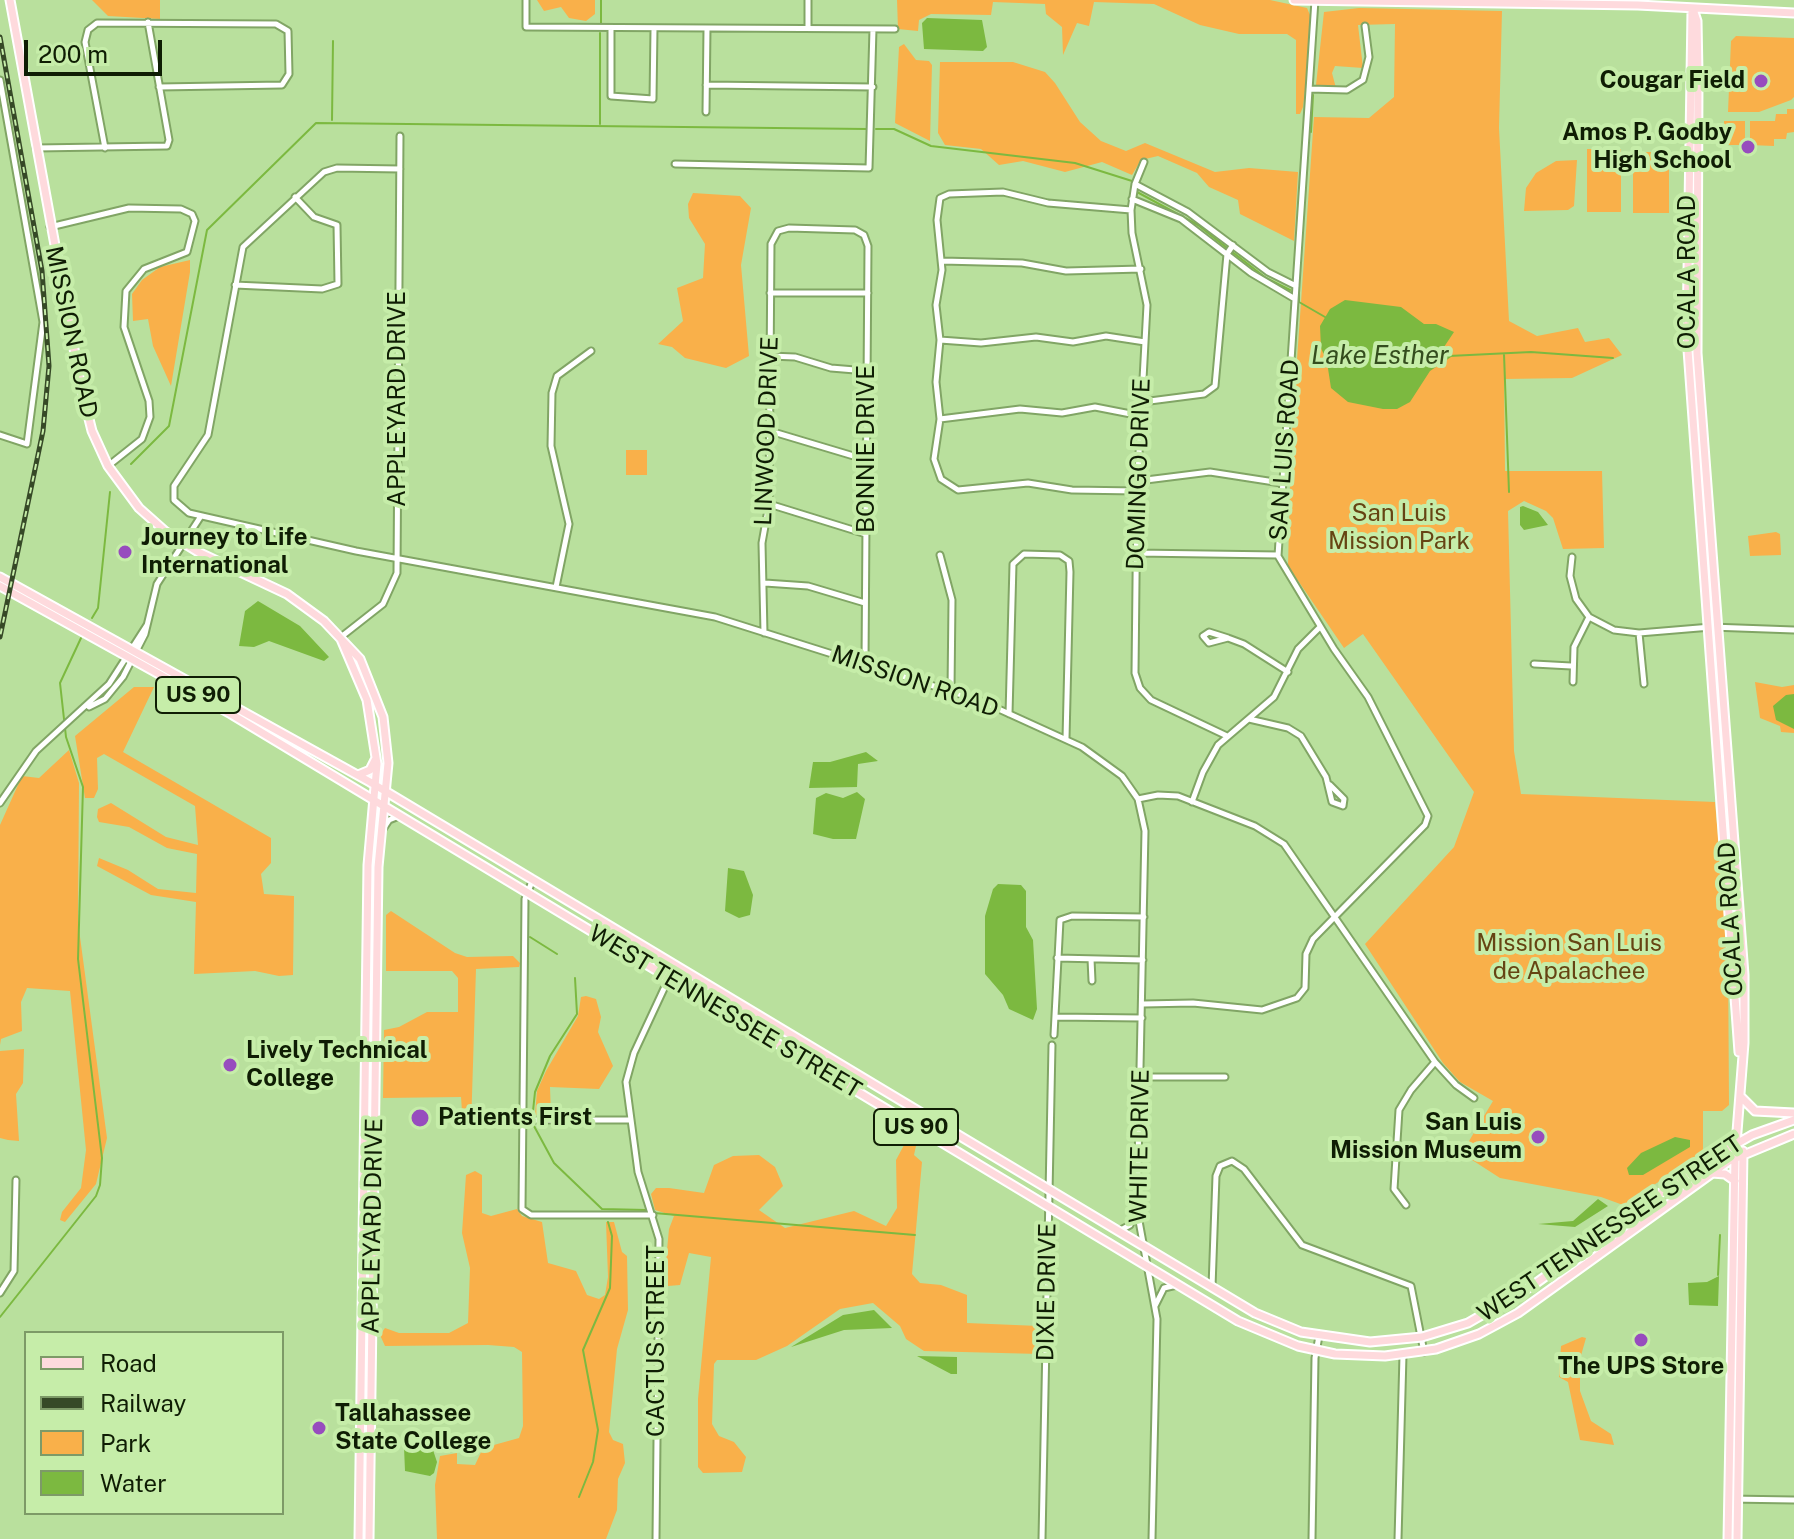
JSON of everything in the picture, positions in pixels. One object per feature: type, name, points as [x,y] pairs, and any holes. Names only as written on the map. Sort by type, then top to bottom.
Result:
[{"type":"main road","name":"MISSION ROAD","points":[[10,0],[49,228],[86,413],[108,466],[139,508],[182,544],[287,594],[341,637]]},
{"type":"main road","points":[[1294,0],[1693,4],[1794,13]]},
{"type":"main road","name":"OCALA ROAD","points":[[1693,4],[1691,263],[1687,336],[1696,399]]},
{"type":"main road","name":"OCALA ROAD","points":[[1691,263],[1701,477],[1715,628],[1740,997],[1741,1078],[1739,1142],[1735,1157],[1738,1218]]},
{"type":"main road","points":[[1687,336],[1696,340]]},
{"type":"main road","name":"WEST TENNESSEE STREET","points":[[0,577],[112,646],[132,652],[227,702],[376,785],[1258,1315],[1319,1336],[1370,1342],[1422,1337],[1494,1311],[1640,1207],[1739,1142],[1794,1120]]},
{"type":"main road","points":[[0,586],[58,617],[70,618]]},
{"type":"main road","name":"WEST TENNESSEE STREET","points":[[70,618],[81,620],[373,801],[1238,1321],[1271,1337],[1316,1351],[1362,1357],[1403,1355],[1424,1352],[1486,1331],[1540,1298],[1735,1157],[1794,1134]]},
{"type":"main road","name":"APPLEYARD DRIVE","points":[[341,637],[367,700],[377,754],[368,862],[367,978],[372,998]]},
{"type":"main road","name":"APPLEYARD DRIVE","points":[[341,637],[360,659],[380,706],[388,753],[380,838],[377,979],[372,998],[368,1273],[359,1539]]},
{"type":"main road","points":[[212,703],[227,702]]},
{"type":"main road","points":[[291,751],[309,753],[314,750]]},
{"type":"main road","points":[[358,775],[370,770],[377,754]]},
{"type":"main road","points":[[449,846],[454,842],[472,843]]},
{"type":"main road","points":[[597,935],[603,922]]},
{"type":"main road","points":[[752,1029],[759,1016]]},
{"type":"main road","points":[[857,1092],[866,1079]]},
{"type":"main road","points":[[1740,1096],[1755,1111],[1794,1113]]},
{"type":"main road","name":"OCALA ROAD","points":[[1728,1539],[1733,1500],[1738,1218],[1744,1153],[1739,1142]]},
{"type":"main road","points":[[951,1149],[958,1144],[972,1143]]},
{"type":"main road","points":[[1712,1173],[1725,1174],[1735,1181]]},
{"type":"main road","points":[[1640,1207],[1650,1219]]},
{"type":"main road","name":"APPLEYARD DRIVE","points":[[368,1273],[371,1382],[369,1539]]},
{"type":"main road","points":[[1532,1286],[1540,1298]]},
{"type":"main road","points":[[1486,1331],[1486,1323],[1494,1311]]},
{"type":"main road","points":[[1238,1321],[1246,1315],[1258,1315]]},
{"type":"main road","name":"OCALA ROAD","points":[[1733,1500],[1737,1539]]},
{"type":"street","points":[[526,0],[526,27],[895,29]]},
{"type":"street","points":[[808,0],[808,28]]},
{"type":"street","name":"SAN LUIS ROAD","points":[[1315,1],[1278,555],[1320,627],[1368,697],[1428,816],[1425,825],[1335,916]]},
{"type":"street","points":[[105,148],[85,42],[93,26],[105,21],[276,24],[287,28],[289,74],[284,84],[159,87]]},
{"type":"street","points":[[36,148],[167,146],[169,140],[148,22]]},
{"type":"street","points":[[1309,89],[1347,90],[1363,80],[1369,57],[1365,26]]},
{"type":"street","points":[[706,112],[707,28]]},
{"type":"street","points":[[611,29],[611,96],[653,99],[654,29]]},
{"type":"street","points":[[675,164],[869,168],[873,29]]},
{"type":"street","points":[[0,80],[43,322],[27,444],[0,435]]},
{"type":"street","points":[[706,85],[873,87]]},
{"type":"street","name":"APPLEYARD DRIVE","points":[[341,637],[372,615],[389,596],[399,560],[400,136]]},
{"type":"street","name":"DOMINGO DRIVE","points":[[1144,162],[1135,184],[1131,210],[1132,233],[1147,305],[1137,491],[1134,661],[1140,688],[1158,705],[1227,736]]},
{"type":"street","points":[[0,803],[23,765],[86,708],[113,692],[147,625],[157,584],[201,516],[180,508],[172,490],[208,435],[243,247],[295,197],[330,169],[400,169]]},
{"type":"street","points":[[1135,184],[1188,212],[1268,272],[1296,286]]},
{"type":"street","points":[[1131,210],[1048,203],[1003,192],[949,194],[940,198],[937,220],[942,261],[936,305],[940,340],[936,382],[940,419],[934,459],[944,482],[958,490],[1028,483],[1072,490],[1137,491]]},
{"type":"street","points":[[235,285],[322,289],[338,284],[339,228],[333,221],[314,217],[295,197]]},
{"type":"street","points":[[1132,199],[1181,219],[1295,299]]},
{"type":"street","points":[[49,228],[129,208],[181,209],[192,214],[195,221],[187,252],[144,269],[126,291],[124,327],[133,362],[149,401],[150,417],[142,439],[108,466]]},
{"type":"street","name":"BONNIE DRIVE","points":[[778,231],[847,229],[864,235],[868,246],[865,663]]},
{"type":"street","name":"LINWOOD DRIVE","points":[[764,633],[762,543],[769,504],[771,244],[778,231]]},
{"type":"street","points":[[1142,402],[1204,394],[1212,390],[1218,373],[1227,254],[1233,245]]},
{"type":"street","points":[[942,261],[1022,263],[1066,271],[1141,269]]},
{"type":"street","points":[[770,293],[868,293]]},
{"type":"street","points":[[940,340],[981,343],[1036,337],[1073,342],[1106,336],[1145,342]]},
{"type":"street","points":[[556,587],[569,524],[551,446],[552,392],[557,376],[591,351]]},
{"type":"street","points":[[770,356],[795,357],[831,368],[867,371]]},
{"type":"street","points":[[940,419],[1020,409],[1062,413],[1095,407],[1141,416]]},
{"type":"street","points":[[770,431],[867,460]]},
{"type":"street","points":[[1138,481],[1210,472],[1281,483]]},
{"type":"street","points":[[769,504],[866,534]]},
{"type":"street","name":"MISSION ROAD","points":[[201,516],[399,560],[677,607],[865,663],[951,690],[1066,740],[1108,763],[1138,799]]},
{"type":"street","points":[[1136,553],[1278,555]]},
{"type":"street","points":[[1009,714],[1012,569],[1016,558],[1024,554],[1067,559],[1070,572],[1066,740]]},
{"type":"street","points":[[940,555],[952,600],[951,690]]},
{"type":"street","points":[[1572,557],[1571,585],[1589,617],[1614,630],[1639,633],[1715,628],[1794,630]]},
{"type":"street","points":[[765,583],[808,586],[865,603]]},
{"type":"street","points":[[1573,682],[1571,666],[1577,638],[1589,617]]},
{"type":"street","points":[[1192,802],[1208,759],[1227,736],[1274,697],[1298,649],[1320,627]]},
{"type":"street","points":[[1639,633],[1644,684]]},
{"type":"street","points":[[1228,638],[1288,672]]},
{"type":"street","points":[[112,646],[120,666]]},
{"type":"street","points":[[86,708],[132,652]]},
{"type":"street","points":[[1534,664],[1571,666]]},
{"type":"street","points":[[1249,719],[1288,728],[1301,736],[1330,785]]},
{"type":"street","points":[[1138,799],[1166,794],[1277,838],[1293,854],[1435,1062],[1474,1098]]},
{"type":"street","name":"WHITE DRIVE","points":[[1138,799],[1145,831],[1137,1210],[1141,1245],[1155,1307],[1152,1539]]},
{"type":"street","points":[[380,838],[387,822],[399,816]]},
{"type":"street","points":[[533,879],[526,892],[522,1200],[526,1214],[653,1215]]},
{"type":"street","points":[[1054,1035],[1060,920],[1072,916],[1144,917]]},
{"type":"street","points":[[1143,1004],[1193,1003],[1262,1010],[1290,1002],[1305,988],[1305,960],[1310,943],[1335,916]]},
{"type":"street","points":[[1057,958],[1143,960]]},
{"type":"street","points":[[1091,959],[1092,981]]},
{"type":"street","name":"CACTUS STREET","points":[[656,1539],[659,1254],[653,1215],[639,1177],[630,1120],[628,1074],[675,965]]},
{"type":"street","points":[[367,978],[377,979]]},
{"type":"street","points":[[367,978],[377,979]]},
{"type":"street","points":[[1055,1017],[1142,1018]]},
{"type":"street","name":"DIXIE DRIVE","points":[[1042,1539],[1052,1045]]},
{"type":"street","points":[[1406,1205],[1394,1189],[1399,1110],[1412,1088],[1435,1062]]},
{"type":"street","points":[[1141,1077],[1225,1077]]},
{"type":"street","points":[[523,1120],[630,1120]]},
{"type":"street","points":[[1212,1287],[1216,1176],[1220,1166],[1232,1161],[1244,1169],[1302,1245],[1411,1286],[1424,1352]]},
{"type":"street","points":[[0,1293],[14,1271],[16,1180]]},
{"type":"street","points":[[1119,1231],[1130,1225],[1137,1210]]},
{"type":"street","points":[[1155,1307],[1164,1288],[1178,1285]]},
{"type":"street","points":[[1312,1539],[1316,1351],[1319,1336]]},
{"type":"street","points":[[1398,1539],[1403,1355]]},
{"type":"street","points":[[362,1382],[371,1382]]},
{"type":"street","points":[[360,1481],[370,1481]]},
{"type":"street","points":[[1733,1500],[1794,1500]]},
{"type":"green space","points":[[92,0],[160,0],[160,19],[108,16]]},
{"type":"green space","points":[[537,0],[595,0],[595,14],[586,21],[569,18],[561,7],[544,11]]},
{"type":"green space","points":[[897,0],[1270,0],[1307,8],[1310,15],[1309,58],[1303,107],[1300,114],[1296,114],[1296,40],[1287,34],[1239,34],[1200,25],[1154,4],[1094,2],[1089,26],[1077,23],[1063,55],[1062,27],[1046,14],[1045,4],[993,2],[991,15],[931,14],[919,20],[918,31],[898,29]]},
{"type":"green space","points":[[1359,8],[1502,11],[1499,128],[1509,321],[1537,336],[1578,328],[1585,342],[1609,338],[1622,355],[1572,378],[1504,379],[1505,471],[1602,471],[1604,548],[1563,549],[1553,518],[1546,511],[1524,501],[1508,511],[1514,751],[1521,794],[1715,802],[1728,947],[1729,1105],[1722,1111],[1703,1111],[1703,1153],[1623,1205],[1601,1197],[1500,1178],[1469,1158],[1469,1141],[1493,1101],[1460,1082],[1443,1063],[1365,944],[1454,847],[1474,792],[1363,634],[1344,648],[1288,566],[1291,445],[1314,117],[1369,118],[1394,97],[1395,24],[1358,25],[1363,68],[1335,66],[1332,73],[1336,88],[1316,85],[1324,12]]},
{"type":"green space","name":"Cougar Field","points":[[1736,36],[1794,38],[1794,97],[1791,100],[1759,112],[1728,112],[1731,41]]},
{"type":"green space","points":[[904,44],[916,60],[929,61],[932,65],[930,141],[895,123],[899,47]]},
{"type":"green space","points":[[940,62],[1013,62],[1045,72],[1080,122],[1101,141],[1126,151],[1145,143],[1215,172],[1249,168],[1298,172],[1294,241],[1240,214],[1238,200],[1209,187],[1197,173],[1158,156],[1141,160],[1132,175],[1102,162],[1065,172],[1023,161],[999,165],[981,149],[945,145],[938,133]]},
{"type":"green space","points":[[1787,109],[1794,109],[1794,132],[1787,133],[1786,139],[1774,139],[1774,146],[1750,145],[1750,121],[1775,121],[1776,114],[1787,114]]},
{"type":"green space","points":[[1724,121],[1745,121],[1745,145],[1724,145]]},
{"type":"green space","points":[[1587,149],[1621,149],[1621,212],[1587,212]]},
{"type":"green space","points":[[1633,152],[1669,152],[1669,213],[1633,213]]},
{"type":"green space","points":[[1577,160],[1574,206],[1568,210],[1524,211],[1526,188],[1536,173],[1556,161]]},
{"type":"green space","points":[[693,193],[740,196],[751,208],[741,265],[749,356],[726,368],[685,358],[672,347],[658,344],[683,321],[677,288],[703,278],[705,244],[689,218],[688,204]]},
{"type":"green space","points":[[190,260],[171,386],[153,346],[148,319],[133,321],[132,294],[142,280],[160,267]]},
{"type":"green space","points":[[626,450],[647,450],[647,475],[626,475]]},
{"type":"green space","points":[[1780,534],[1781,555],[1750,556],[1748,536]]},
{"type":"green space","points":[[1755,682],[1782,687],[1794,685],[1794,733],[1781,732],[1780,726],[1760,718]]},
{"type":"green space","points":[[134,687],[154,687],[123,752],[271,838],[271,863],[261,874],[264,894],[294,896],[293,975],[279,976],[255,971],[194,974],[196,902],[151,895],[97,866],[99,858],[128,870],[158,889],[196,893],[197,854],[167,848],[129,827],[99,822],[97,817],[98,809],[111,803],[166,837],[198,845],[195,806],[104,754],[97,758],[98,789],[94,798],[85,798],[75,736]]},
{"type":"green space","points":[[69,750],[79,783],[78,922],[107,1138],[96,1184],[65,1222],[60,1220],[62,1212],[81,1188],[86,1150],[70,991],[27,988],[21,1002],[22,1031],[1,1039],[0,1045],[0,825],[22,776],[39,778]]},
{"type":"green space","points":[[391,911],[455,953],[467,957],[513,956],[520,963],[519,967],[476,969],[471,1127],[463,1126],[461,1097],[383,1098],[384,1030],[399,1027],[427,1012],[458,1012],[458,978],[452,971],[386,971],[386,915]]},
{"type":"green space","points":[[581,997],[596,999],[601,1017],[598,1032],[613,1066],[599,1089],[550,1087],[551,1115],[535,1115],[537,1091],[578,1016]]},
{"type":"green space","points":[[24,1049],[23,1083],[16,1094],[19,1141],[8,1140],[0,1138],[0,1051]]},
{"type":"green space","points":[[910,1134],[918,1137],[914,1155],[922,1162],[912,1274],[920,1283],[941,1285],[967,1295],[967,1323],[1039,1326],[1040,1354],[924,1351],[906,1339],[900,1326],[873,1303],[840,1309],[787,1346],[756,1360],[717,1360],[714,1364],[712,1424],[719,1436],[734,1442],[746,1457],[742,1472],[703,1473],[698,1467],[698,1399],[711,1257],[689,1253],[680,1285],[668,1286],[664,1282],[669,1229],[674,1216],[655,1210],[651,1194],[656,1188],[704,1193],[714,1165],[733,1156],[759,1155],[775,1167],[783,1186],[759,1210],[785,1228],[854,1211],[886,1226],[897,1208],[896,1160]]},
{"type":"green space","points":[[475,1171],[482,1175],[482,1213],[491,1216],[517,1209],[522,1216],[542,1222],[548,1263],[576,1271],[587,1295],[599,1299],[605,1295],[608,1277],[606,1222],[614,1222],[622,1252],[627,1256],[628,1310],[617,1349],[609,1432],[613,1440],[623,1444],[625,1463],[618,1479],[617,1510],[606,1539],[437,1539],[435,1485],[440,1456],[457,1453],[457,1464],[475,1465],[483,1448],[519,1438],[523,1426],[522,1352],[514,1347],[488,1345],[385,1346],[380,1335],[385,1328],[399,1333],[449,1333],[468,1323],[470,1268],[462,1233],[466,1175]]},
{"type":"green space","points":[[1586,1338],[1580,1359],[1580,1391],[1591,1421],[1611,1434],[1614,1445],[1580,1440],[1568,1382],[1559,1377],[1561,1346]]},
{"type":"water","points":[[927,18],[982,20],[987,47],[983,51],[924,49],[922,23]]},
{"type":"water","name":"Lake Esther","points":[[1345,300],[1401,307],[1424,324],[1436,324],[1454,332],[1444,347],[1451,357],[1430,371],[1410,402],[1397,409],[1383,409],[1348,402],[1331,388],[1327,362],[1321,348],[1320,326],[1330,309]]},
{"type":"water","points":[[1520,507],[1538,512],[1548,525],[1524,530],[1520,525]]},
{"type":"water","points":[[258,601],[300,626],[329,657],[324,661],[269,641],[254,647],[239,646],[245,611]]},
{"type":"water","points":[[1794,694],[1794,729],[1776,720],[1773,706],[1786,695]]},
{"type":"water","points":[[866,752],[878,761],[858,764],[857,787],[809,788],[813,762],[830,762]]},
{"type":"water","points":[[857,792],[865,799],[856,839],[833,839],[813,834],[816,798],[826,793],[843,798]]},
{"type":"water","points":[[728,868],[744,871],[753,895],[750,915],[739,918],[725,911]]},
{"type":"water","points":[[998,884],[1021,885],[1026,891],[1026,927],[1033,940],[1037,1009],[1033,1020],[1009,1009],[1003,995],[985,974],[985,916],[993,889]]},
{"type":"water","points":[[1675,1137],[1690,1140],[1690,1147],[1643,1175],[1629,1175],[1627,1168],[1641,1153]]},
{"type":"water","points":[[1598,1199],[1608,1206],[1575,1227],[1538,1224],[1573,1221]]},
{"type":"water","points":[[1719,1276],[1718,1306],[1689,1305],[1688,1283],[1707,1282]]},
{"type":"water","points":[[874,1310],[892,1328],[844,1330],[791,1347],[843,1315]]},
{"type":"water","points":[[917,1356],[957,1357],[957,1374],[951,1374]]},
{"type":"water","points":[[404,1447],[432,1447],[437,1462],[434,1473],[430,1476],[405,1471]]},
{"type":"waterway","points":[[601,0],[601,24]]},
{"type":"waterway","points":[[600,33],[600,124]]},
{"type":"waterway","points":[[332,120],[333,41]]},
{"type":"waterway","points":[[1311,132],[1313,95]]},
{"type":"waterway","points":[[131,464],[169,426],[207,230],[316,123],[867,129]]},
{"type":"waterway","points":[[876,129],[894,129],[931,146],[1075,163],[1132,181]]},
{"type":"waterway","points":[[1137,192],[1198,225],[1227,248]]},
{"type":"waterway","points":[[1231,251],[1266,278],[1290,290]]},
{"type":"waterway","points":[[1299,293],[1299,302],[1325,317]]},
{"type":"waterway","points":[[1449,356],[1531,352],[1613,358]]},
{"type":"waterway","points":[[1504,354],[1509,492]]},
{"type":"waterway","points":[[92,618],[98,608],[110,492]]},
{"type":"waterway","points":[[0,1317],[96,1196],[100,1185],[102,1158],[78,959],[83,787],[66,737],[60,683],[81,638]]},
{"type":"waterway","points":[[530,937],[557,954]]},
{"type":"waterway","points":[[533,1111],[535,1092],[550,1056],[577,1014],[575,978]]},
{"type":"waterway","points":[[534,1126],[554,1163],[602,1209],[646,1210]]},
{"type":"waterway","points":[[654,1213],[915,1235]]},
{"type":"waterway","points":[[579,1497],[593,1462],[598,1430],[583,1350],[610,1288],[612,1236],[608,1222]]},
{"type":"waterway","points":[[1718,1275],[1720,1235]]},
{"type":"railway","points":[[0,37],[42,271],[49,366],[43,431],[0,637]]},
{"type":"place","name":"Cougar Field","points":[[1761,81]]},
{"type":"place","name":"Amos P. Godby High School","points":[[1748,147]]},
{"type":"place","name":"Journey to Life International","points":[[125,552]]},
{"type":"place","name":"Lively Technical College","points":[[230,1065]]},
{"type":"place","name":"Patients First","points":[[420,1118]]},
{"type":"place","name":"San Luis Mission Museum","points":[[1538,1137]]},
{"type":"place","name":"The UPS Store","points":[[1641,1340]]},
{"type":"place","name":"Tallahassee State College","points":[[319,1428]]},
{"type":"park label","name":"San Luis Mission Park","points":[[1399,528]]},
{"type":"park label","name":"Mission San Luis de Apalachee","points":[[1569,958]]}]
